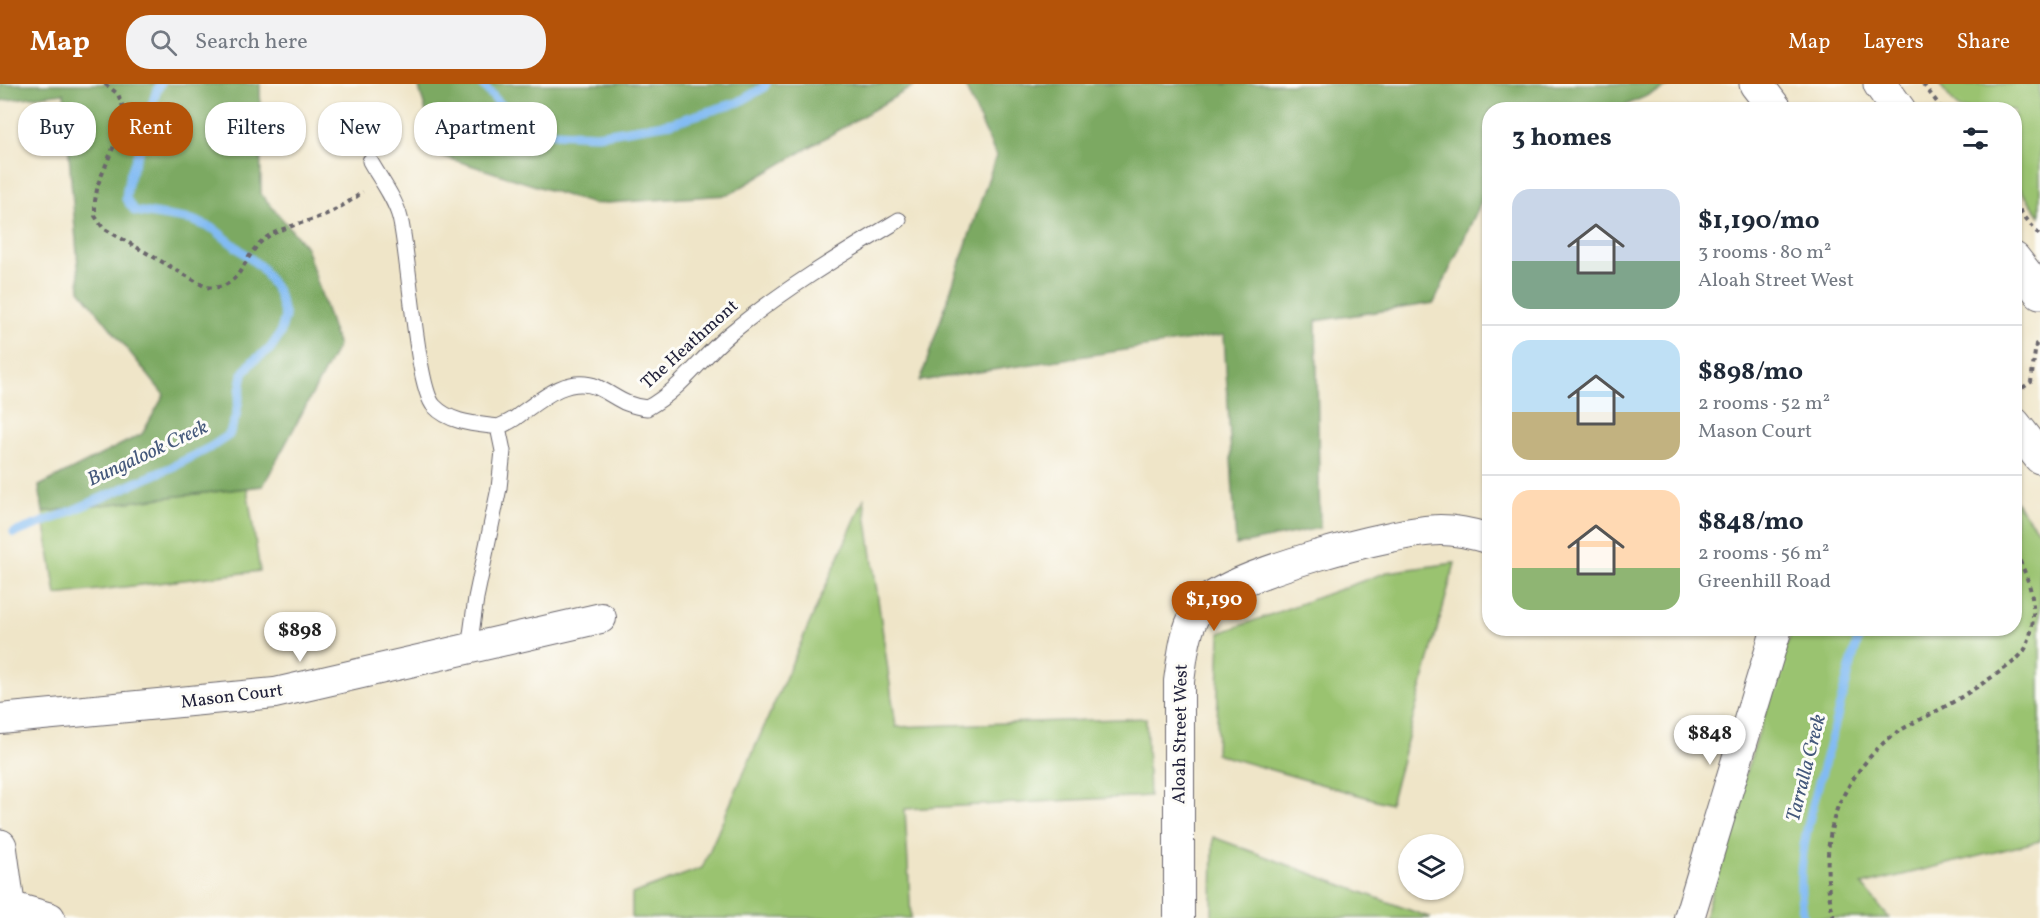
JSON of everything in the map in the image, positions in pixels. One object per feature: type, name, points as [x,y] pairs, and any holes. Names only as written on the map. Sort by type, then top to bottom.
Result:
[{"type":"main road","points":[[1756,84],[1770,102]]},
{"type":"main road","points":[[1880,84],[1893,102]]},
{"type":"main road","points":[[2022,270],[2040,292]]},
{"type":"main road","points":[[2022,434],[2040,457]]},
{"type":"main road","points":[[0,846],[9,912]]},
{"type":"street","name":"Aloah Street West","points":[[1179,918],[1179,681],[1184,646],[1190,625],[1202,605],[1220,592],[1244,581],[1306,559],[1375,540],[1411,532],[1441,530],[1482,537]]},
{"type":"street","name":"Mason Court","points":[[0,719],[275,693],[602,618]]},
{"type":"street","points":[[1689,918],[1769,636]]},
{"type":"street","points":[[9,912],[50,918]]},
{"type":"lane","points":[[370,161],[399,214],[404,233],[423,380],[432,404],[446,416],[498,427],[503,451],[469,649]]},
{"type":"lane","name":"The Heathmont","points":[[498,427],[516,418],[559,388],[582,384],[596,387],[633,407],[647,408],[668,394],[730,333],[777,296],[899,220]]},
{"type":"path","points":[[105,84],[118,94],[123,107],[123,124],[98,184],[95,216],[103,228],[206,287],[218,289],[235,278],[261,241],[345,205],[381,180]]},
{"type":"path","points":[[1923,84],[1937,102]]},
{"type":"path","points":[[2022,213],[2040,236]]},
{"type":"path","points":[[2022,388],[2031,382],[2036,344],[2040,341]]},
{"type":"path","points":[[1834,918],[1828,879],[1830,843],[1837,809],[1853,778],[1873,753],[1894,734],[1977,687],[2010,664],[2027,647],[2033,623],[2035,599],[2022,564]]},
{"type":"green space","points":[[0,84],[260,84],[260,102],[205,102],[205,156],[261,156],[261,194],[306,247],[338,346],[263,486],[43,512],[39,486],[142,434],[164,395],[80,290],[69,156],[96,156],[96,102],[65,102],[64,93],[0,101]]},
{"type":"green space","points":[[418,84],[917,84],[728,195],[593,204],[441,156],[557,156],[557,102],[423,102]]},
{"type":"green space","points":[[964,84],[1674,84],[1633,102],[1482,102],[1482,200],[1434,303],[1316,321],[1320,528],[1236,545],[1224,335],[920,381],[996,156]]},
{"type":"green space","points":[[1939,84],[2040,84],[2040,216],[2022,192],[2022,102],[1953,102]]},
{"type":"green space","points":[[247,488],[260,571],[56,595],[43,512]]},
{"type":"green space","points":[[864,499],[896,727],[1146,718],[1149,796],[905,809],[911,918],[632,918],[632,894],[702,868]]},
{"type":"green space","points":[[2022,510],[2040,533],[2040,841],[1862,885],[1889,918],[1704,918],[1746,772],[1790,636],[2022,636]]},
{"type":"green space","points":[[1455,563],[1390,804],[1216,754],[1220,633],[1387,572]]},
{"type":"green space","points":[[1213,837],[1431,918],[1214,918],[1212,917]]},
{"type":"waterway","name":"Bungalook Creek","points":[[14,533],[60,516],[172,467],[229,435],[236,416],[243,373],[253,361],[270,349],[280,334],[285,317],[278,292],[261,267],[214,229],[192,220],[135,211],[126,199],[131,174],[160,84]]},
{"type":"waterway","name":"Bungalook Creek","points":[[482,84],[499,103],[521,121],[553,133],[597,135],[671,123],[739,102],[766,84]]},
{"type":"waterway","name":"Tarralla Creek","points":[[1804,918],[1801,898],[1802,857],[1815,796],[1859,636]]}]
